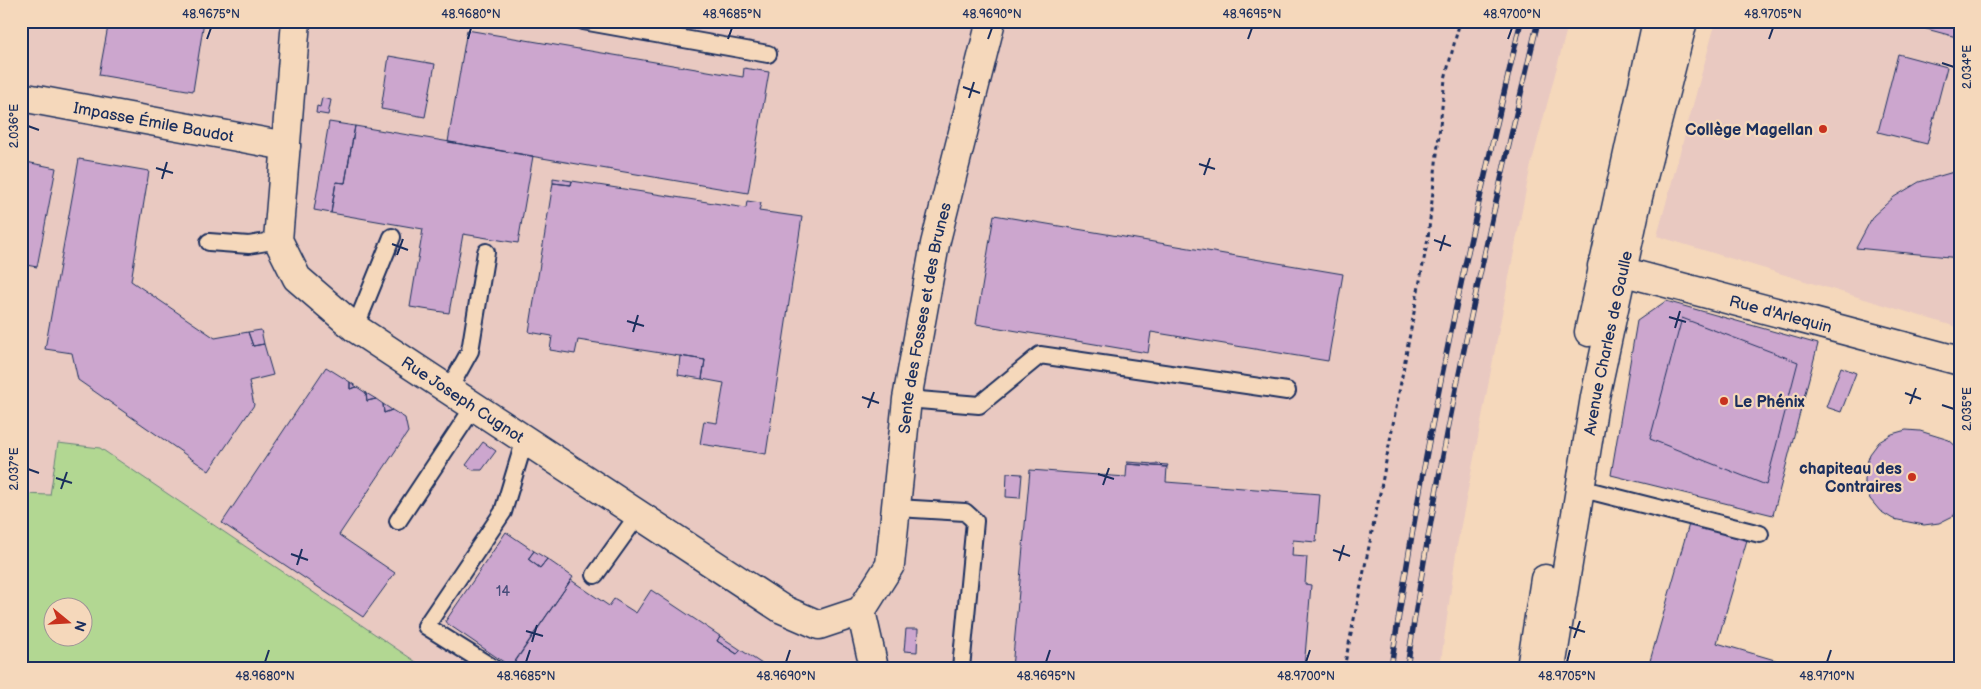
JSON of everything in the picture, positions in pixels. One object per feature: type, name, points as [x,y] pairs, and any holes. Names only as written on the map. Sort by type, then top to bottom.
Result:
[{"type":"street","points":[[278,240],[296,21]]},
{"type":"street","name":"Sente des Fosses et des Brunes","points":[[861,611],[890,566],[907,399],[935,244],[991,21]]},
{"type":"street","name":"Avenue Charles de Gaulle","points":[[1532,668],[1551,539],[1612,268],[1657,21]]},
{"type":"street","name":"Avenue Charles de Gaulle","points":[[1551,668],[1595,396],[1612,268],[1683,21]]},
{"type":"street","name":"Impasse Émile Baudot","points":[[21,97],[286,146]]},
{"type":"street","name":"Rue Joseph Cugnot","points":[[278,240],[297,278],[355,328],[782,609],[819,624],[861,611]]},
{"type":"street","name":"Rue d'Arlequin","points":[[1612,268],[1960,361]]},
{"type":"street","points":[[861,611],[874,668]]},
{"type":"lane","points":[[583,21],[768,54]]},
{"type":"lane","points":[[355,328],[392,237]]},
{"type":"lane","points":[[209,242],[249,245],[278,240]]},
{"type":"lane","points":[[449,389],[470,351],[486,252]]},
{"type":"lane","points":[[907,399],[979,405],[1040,355],[1287,391]]},
{"type":"lane","points":[[398,521],[475,406]]},
{"type":"lane","points":[[493,668],[426,626],[503,512],[525,439]]},
{"type":"lane","points":[[1579,488],[1760,534]]},
{"type":"lane","points":[[897,508],[964,512],[975,521],[961,668]]},
{"type":"lane","points":[[595,575],[638,515]]},
{"type":"path","points":[[1344,668],[1428,238],[1446,79],[1460,21]]},
{"type":"shaded area","points":[[21,21],[1569,21],[1530,169],[1457,546],[1440,668],[425,668],[100,448],[50,495],[21,494]]},
{"type":"shaded area","name":"Collège Magellan","points":[[1716,21],[1960,21],[1960,328],[1657,236]]},
{"type":"green space","points":[[58,443],[100,448],[425,668],[21,668],[21,494],[50,495]]},
{"type":"building","points":[[109,21],[204,21],[193,91],[99,75]]},
{"type":"building","points":[[1897,21],[1960,21],[1960,38]]},
{"type":"building","points":[[467,30],[743,77],[744,68],[769,72],[748,193],[448,142]]},
{"type":"building","points":[[1898,54],[1947,67],[1927,144],[1878,132]]},
{"type":"building","points":[[389,56],[435,64],[425,117],[381,109]]},
{"type":"building","points":[[322,98],[331,100],[328,115],[316,113],[317,106],[320,107]]},
{"type":"building","points":[[329,122],[355,126],[345,183],[336,182],[331,213],[314,210]]},
{"type":"building","points":[[355,126],[533,156],[518,243],[463,234],[449,313],[410,307],[423,229],[331,213],[336,182],[345,183]]},
{"type":"building","points":[[79,159],[149,171],[131,281],[215,338],[248,332],[253,346],[264,344],[273,375],[249,381],[254,405],[209,471],[78,380],[72,353],[45,349]]},
{"type":"building","points":[[21,161],[56,168],[37,267],[21,264]]},
{"type":"building","points":[[1957,171],[1960,172],[1960,258],[1856,248],[1873,216],[1894,197],[1919,182]]},
{"type":"building","points":[[553,178],[572,181],[571,185],[553,183]]},
{"type":"building","points":[[572,181],[746,208],[747,201],[761,203],[759,211],[802,217],[766,454],[700,444],[704,421],[717,423],[724,383],[702,379],[705,360],[578,340],[575,354],[550,350],[552,336],[529,332],[553,183],[571,185]]},
{"type":"building","points":[[994,215],[1343,274],[1328,361],[1151,332],[1148,353],[976,324]]},
{"type":"building","points":[[1666,301],[1818,344],[1773,515],[1611,475],[1637,321]]},
{"type":"building","name":"Le Phénix","points":[[1682,318],[1798,362],[1766,485],[1650,439]]},
{"type":"building","points":[[261,330],[264,344],[253,346],[248,332]]},
{"type":"building","points":[[680,356],[705,360],[702,379],[678,375]]},
{"type":"building","points":[[326,367],[350,382],[350,389],[357,387],[366,393],[367,401],[376,399],[383,404],[384,413],[392,410],[405,418],[408,432],[339,535],[395,573],[363,617],[222,523]]},
{"type":"building","points":[[1841,367],[1856,373],[1841,412],[1826,407]]},
{"type":"building","points":[[350,382],[357,387],[350,389]]},
{"type":"building","points":[[366,393],[376,399],[367,401]]},
{"type":"building","points":[[383,404],[392,410],[384,413]]},
{"type":"building","name":"chapiteau des Contraires","points":[[1906,430],[1920,431],[1949,440],[1960,450],[1960,508],[1953,516],[1939,523],[1924,525],[1893,519],[1880,511],[1870,499],[1865,484],[1865,469],[1870,454],[1879,442],[1892,434]]},
{"type":"building","points":[[483,442],[496,451],[482,470],[473,470],[466,465]]},
{"type":"building","points":[[1127,462],[1168,465],[1167,467],[1127,464]]},
{"type":"building","points":[[1127,464],[1167,467],[1166,482],[1320,494],[1316,542],[1293,540],[1292,556],[1307,557],[1305,584],[1311,585],[1304,668],[1012,668],[1030,470],[1126,477]]},
{"type":"building","points":[[1007,473],[1022,474],[1020,498],[1006,497]]},
{"type":"building","points":[[1689,524],[1747,540],[1717,643],[1802,668],[1648,668]]},
{"type":"building","points":[[506,532],[534,551],[528,559],[540,568],[547,559],[573,577],[511,667],[445,622]]},
{"type":"building","points":[[534,551],[547,559],[540,568],[528,559]]},
{"type":"building","points":[[571,580],[609,606],[614,599],[636,613],[651,590],[720,636],[717,641],[737,654],[741,650],[768,668],[511,668]]},
{"type":"building","points":[[906,629],[918,629],[917,652],[904,651]]},
{"type":"building","points":[[720,636],[741,650],[737,654],[717,641]]},
{"type":"railway","points":[[1391,668],[1417,505],[1448,343],[1521,21]]},
{"type":"railway","points":[[1407,668],[1434,505],[1465,343],[1538,21]]},
{"type":"place","name":"Collège Magellan","points":[[1823,129]]},
{"type":"place","name":"Le Phénix","points":[[1724,401]]},
{"type":"place","name":"chapiteau des Contraires","points":[[1912,477]]}]
